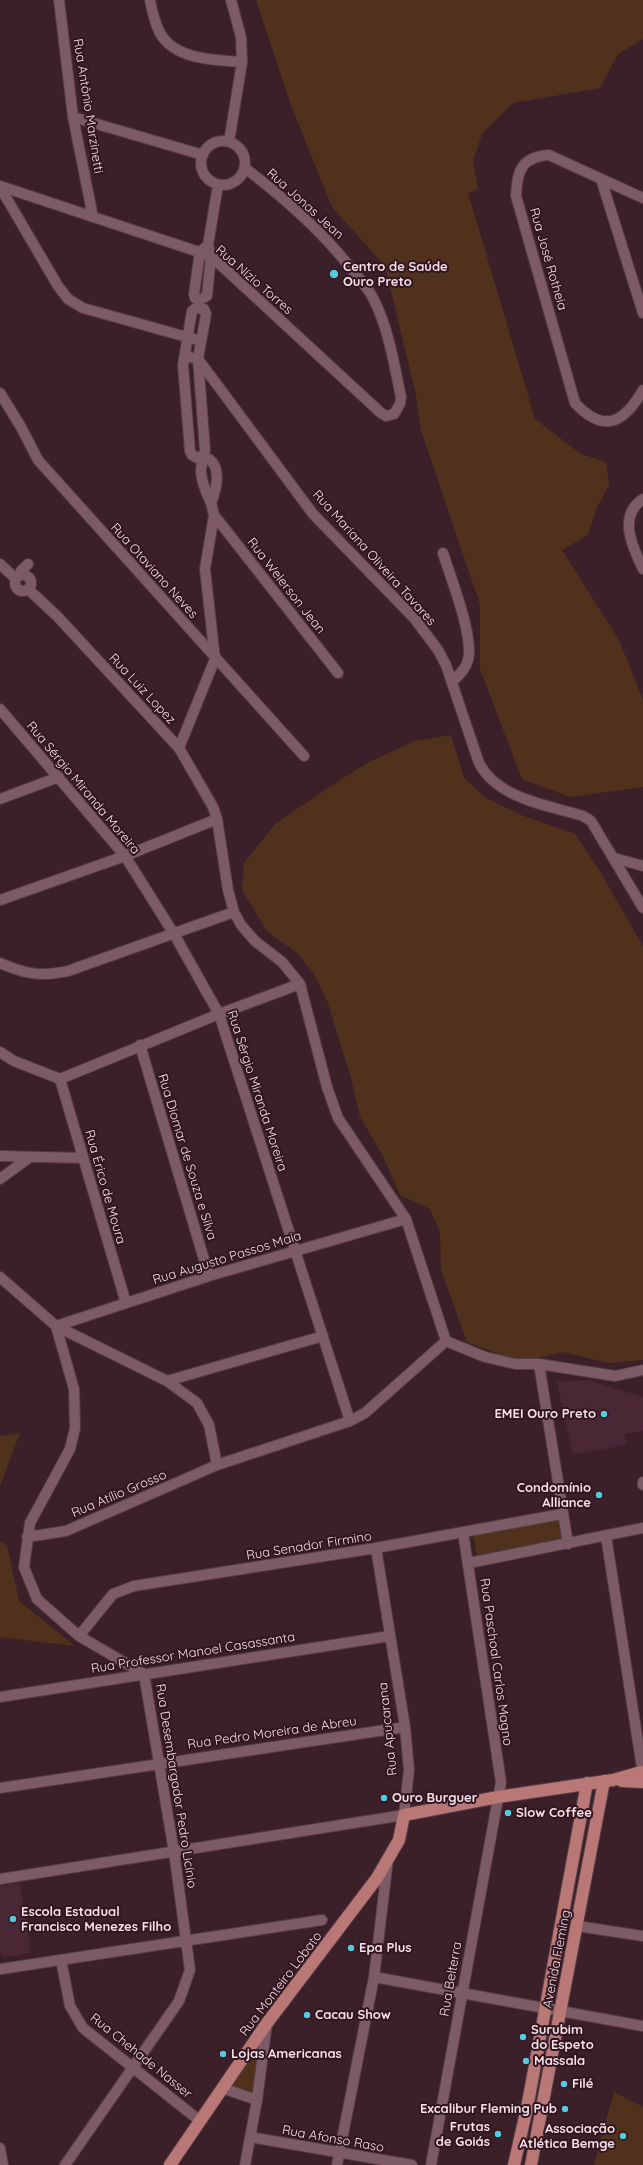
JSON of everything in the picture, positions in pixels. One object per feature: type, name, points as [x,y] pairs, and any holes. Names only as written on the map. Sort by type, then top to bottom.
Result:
[{"type":"main road","points":[[404,1815],[498,1797],[642,1774]]},
{"type":"main road","name":"Avenida Fleming","points":[[531,2165],[577,1926],[608,1780]]},
{"type":"main road","name":"Avenida Fleming","points":[[514,2165],[527,2108],[587,1783]]},
{"type":"main road","name":"Rua Apucarana","points":[[388,1859],[399,1840],[404,1815]]},
{"type":"main road","name":"Rua Monteiro Lobato","points":[[170,2165],[267,2023],[358,1904],[388,1859]]},
{"type":"street","name":"Rua Antônio Marzinetti","points":[[59,0],[73,117],[93,217]]},
{"type":"street","points":[[150,0],[160,34],[181,52],[220,60],[242,62]]},
{"type":"street","points":[[229,142],[242,62],[241,37],[231,0]]},
{"type":"street","points":[[73,117],[203,155]]},
{"type":"street","points":[[229,142],[237,145],[242,152],[246,159],[245,168],[238,180],[226,186],[218,185],[206,177],[201,162],[203,155],[213,143],[229,142]]},
{"type":"street","name":"Rua José Rotheia","points":[[643,198],[549,155],[537,156],[528,160],[521,168],[516,180],[516,196],[575,403],[587,415],[599,421],[608,421],[625,414],[643,390]]},
{"type":"street","name":"Rua Jonas Jean","points":[[245,168],[272,189],[329,240],[365,285],[374,299],[387,335],[400,397],[400,404],[394,414]]},
{"type":"street","points":[[601,179],[643,313]]},
{"type":"street","points":[[208,245],[200,252],[194,294],[195,298],[199,300],[207,296],[211,256],[208,245],[218,185]]},
{"type":"street","points":[[0,186],[68,299],[83,308],[187,338],[201,340]]},
{"type":"street","name":"Rua Nízio Torres","points":[[0,186],[211,256],[381,414],[386,416],[394,414]]},
{"type":"street","points":[[196,308],[201,308],[206,314],[201,340],[198,359],[205,450],[204,455],[197,458],[192,455],[190,451],[183,365],[192,311],[196,308]]},
{"type":"street","points":[[185,356],[198,359]]},
{"type":"street","name":"Rua Mariana Oliveira Tavares","points":[[198,359],[313,514],[414,618],[438,650],[452,682],[479,764],[492,781],[512,794],[583,816],[590,821],[614,858],[643,908]]},
{"type":"street","name":"Rua Otaviano Neves","points":[[0,393],[21,427],[38,460],[215,659],[304,756]]},
{"type":"street","points":[[643,499],[633,511],[629,530],[630,541],[643,569]]},
{"type":"street","points":[[179,748],[215,659],[205,569],[214,515],[211,503]]},
{"type":"street","name":"Rua Welerson Jean","points":[[214,515],[338,673]]},
{"type":"street","points":[[443,553],[468,632],[470,647],[468,662],[461,673],[452,682]]},
{"type":"street","points":[[0,564],[18,578],[21,571],[28,564]]},
{"type":"street","name":"Rua Luiz Lopez","points":[[18,578],[24,575],[29,578],[32,582],[29,590],[57,616],[179,748],[213,807],[217,819],[228,890],[234,912],[241,925],[255,941],[282,962],[300,984]]},
{"type":"street","name":"Rua Sérgio Miranda Moreira","points":[[0,709],[125,856],[174,934],[219,1014],[350,1421]]},
{"type":"street","points":[[0,799],[59,777]]},
{"type":"street","points":[[0,900],[125,856],[217,819]]},
{"type":"street","points":[[614,858],[643,866]]},
{"type":"street","points":[[0,963],[21,972],[54,974],[68,972],[234,912]]},
{"type":"street","points":[[0,1052],[14,1061],[60,1079],[140,1045],[300,984],[327,1087],[338,1118],[406,1219],[446,1341],[485,1357],[515,1364],[539,1364],[615,1376],[643,1370]]},
{"type":"street","name":"Rua Diomar de Souza e Silva","points":[[140,1045],[210,1276]]},
{"type":"street","name":"Rua Érico de Moura","points":[[60,1079],[126,1303]]},
{"type":"street","points":[[0,1156],[30,1158],[83,1158]]},
{"type":"street","points":[[0,1179],[30,1158]]},
{"type":"street","name":"Rua Augusto Passos Maia","points":[[56,1326],[210,1276],[406,1219]]},
{"type":"street","points":[[0,1277],[56,1326],[167,1381],[197,1403],[209,1425],[217,1465]]},
{"type":"street","name":"Rua Desembargador Pedro Licínio","points":[[56,1326],[74,1388],[75,1428],[70,1449],[30,1523],[24,1568],[37,1599],[79,1636],[144,1674],[174,1852],[190,1970],[179,2001],[65,2165]]},
{"type":"street","points":[[167,1381],[323,1336]]},
{"type":"street","name":"Rua Atílio Grosso","points":[[27,1537],[66,1531],[217,1465],[350,1421],[365,1413],[446,1341]]},
{"type":"street","points":[[539,1364],[568,1544]]},
{"type":"street","name":"Rua Senador Firmino","points":[[79,1636],[113,1594],[134,1586],[376,1548],[562,1514]]},
{"type":"street","points":[[469,1563],[643,1528]]},
{"type":"street","name":"Rua Paschoal Carlos Magno","points":[[463,1532],[469,1563],[501,1782],[498,1797]]},
{"type":"street","points":[[606,1536],[641,1753],[642,1774]]},
{"type":"street","name":"Rua Apucarana","points":[[376,1548],[405,1727],[409,1770],[404,1815]]},
{"type":"street","name":"Rua Professor Manoel Casassanta","points":[[0,1697],[390,1636]]},
{"type":"street","name":"Rua Pedro Moreira de Abreu","points":[[0,1788],[405,1727]]},
{"type":"street","name":"Rua Belterra","points":[[430,2165],[498,1797]]},
{"type":"street","points":[[0,1879],[404,1815]]},
{"type":"street","name":"Rua Apucarana","points":[[337,2165],[374,1977],[388,1859]]},
{"type":"street","points":[[0,1974],[0,1968],[187,1942],[322,1920]]},
{"type":"street","points":[[577,1926],[643,1936]]},
{"type":"street","name":"Rua Chehade Nasser","points":[[61,1960],[70,2006],[83,2028],[134,2067],[200,2121]]},
{"type":"street","points":[[374,1977],[643,2026]]},
{"type":"street","points":[[245,2165],[257,2100],[267,2023]]},
{"type":"street","points":[[222,2088],[257,2100]]},
{"type":"street","name":"Rua Afonso Raso","points":[[250,2137],[339,2154],[412,2165]]},
{"type":"street","points":[[0,2148],[3,2165]]},
{"type":"shaded area","points":[[256,0],[643,0],[643,39],[618,54],[600,88],[513,103],[482,134],[473,161],[478,189],[468,193],[535,419],[581,454],[606,462],[609,485],[597,507],[588,535],[562,550],[619,640],[643,700],[643,787],[570,797],[522,779],[480,669],[480,604],[421,430],[416,395],[385,266],[332,207],[291,105]]},
{"type":"shaded area","points":[[451,735],[464,778],[486,798],[521,815],[575,834],[601,873],[643,946],[643,1360],[609,1363],[563,1352],[519,1362],[467,1342],[441,1270],[440,1232],[430,1209],[400,1195],[382,1154],[360,1117],[352,1082],[328,1003],[313,972],[297,953],[267,931],[242,890],[244,863],[276,823],[369,762],[415,741]]},
{"type":"shaded area","name":"EMEI Ouro Preto","points":[[588,1380],[643,1397],[643,1431],[624,1434],[627,1445],[573,1454],[557,1382]]},
{"type":"shaded area","points":[[20,1433],[0,1486],[0,1436]]},
{"type":"shaded area","points":[[561,1519],[564,1539],[477,1555],[473,1535]]},
{"type":"shaded area","points":[[0,1541],[7,1545],[19,1601],[75,1646],[0,1637]]},
{"type":"shaded area","name":"Escola Estadual Francisco Menezes Filho","points":[[20,1883],[31,1953],[3,1957],[0,1952],[0,1886]]},
{"type":"shaded area","points":[[267,2023],[257,2100],[222,2088]]},
{"type":"shaded area","name":"Associação Atlética Bemge","points":[[614,2092],[643,2107],[643,2165],[594,2165]]},
{"type":"place","name":"Centro de Saúde Ouro Preto","points":[[334,274]]},
{"type":"place","name":"EMEI Ouro Preto","points":[[604,1414]]},
{"type":"place","name":"Condomínio Alliance","points":[[599,1495]]},
{"type":"place","name":"Ouro Burguer","points":[[384,1798]]},
{"type":"place","name":"Slow Coffee","points":[[508,1813]]},
{"type":"place","name":"Escola Estadual Francisco Menezes Filho","points":[[13,1919]]},
{"type":"place","name":"Epa Plus","points":[[351,1948]]},
{"type":"place","name":"Cacau Show","points":[[307,2015]]},
{"type":"place","name":"Surubim do Espeto","points":[[523,2037]]},
{"type":"place","name":"Lojas Americanas","points":[[223,2054]]},
{"type":"place","name":"Massala","points":[[526,2061]]},
{"type":"place","name":"Filé","points":[[564,2084]]},
{"type":"place","name":"Excalibur Fleming Pub","points":[[565,2109]]},
{"type":"place","name":"Frutas de Goiás","points":[[498,2134]]},
{"type":"place","name":"Associação Atlética Bemge","points":[[623,2136]]}]
